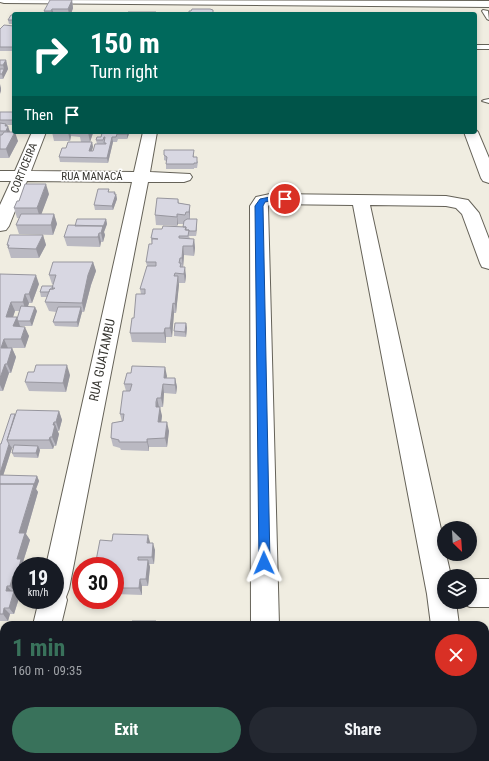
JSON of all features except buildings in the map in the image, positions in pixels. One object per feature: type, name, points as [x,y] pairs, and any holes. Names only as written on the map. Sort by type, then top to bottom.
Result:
[{"type":"street","points":[[4,0],[420,3],[487,7]]},
{"type":"street","points":[[0,13],[8,0]]},
{"type":"street","points":[[89,12],[93,0]]},
{"type":"street","points":[[174,12],[177,1]]},
{"type":"street","points":[[420,3],[423,12]]},
{"type":"street","name":"CORTICEIRA","points":[[0,226],[38,134]]},
{"type":"street","name":"RUA GUATAMBU","points":[[62,557],[150,134]]},
{"type":"street","points":[[472,134],[489,178]]},
{"type":"street","name":"RUA MANACÁ","points":[[0,176],[184,177]]},
{"type":"street","points":[[265,621],[259,206],[262,201],[270,199],[446,201],[462,204],[470,213],[489,263]]},
{"type":"street","points":[[361,201],[438,569]]},
{"type":"street","points":[[477,593],[489,593]]},
{"type":"street","points":[[48,621],[51,609]]},
{"type":"street","points":[[444,609],[445,621]]},
{"type":"lane","points":[[487,7],[489,18]]},
{"type":"lane","points":[[477,47],[489,47]]},
{"type":"route","points":[[264,563],[259,206],[262,201],[270,199],[285,199]]}]
